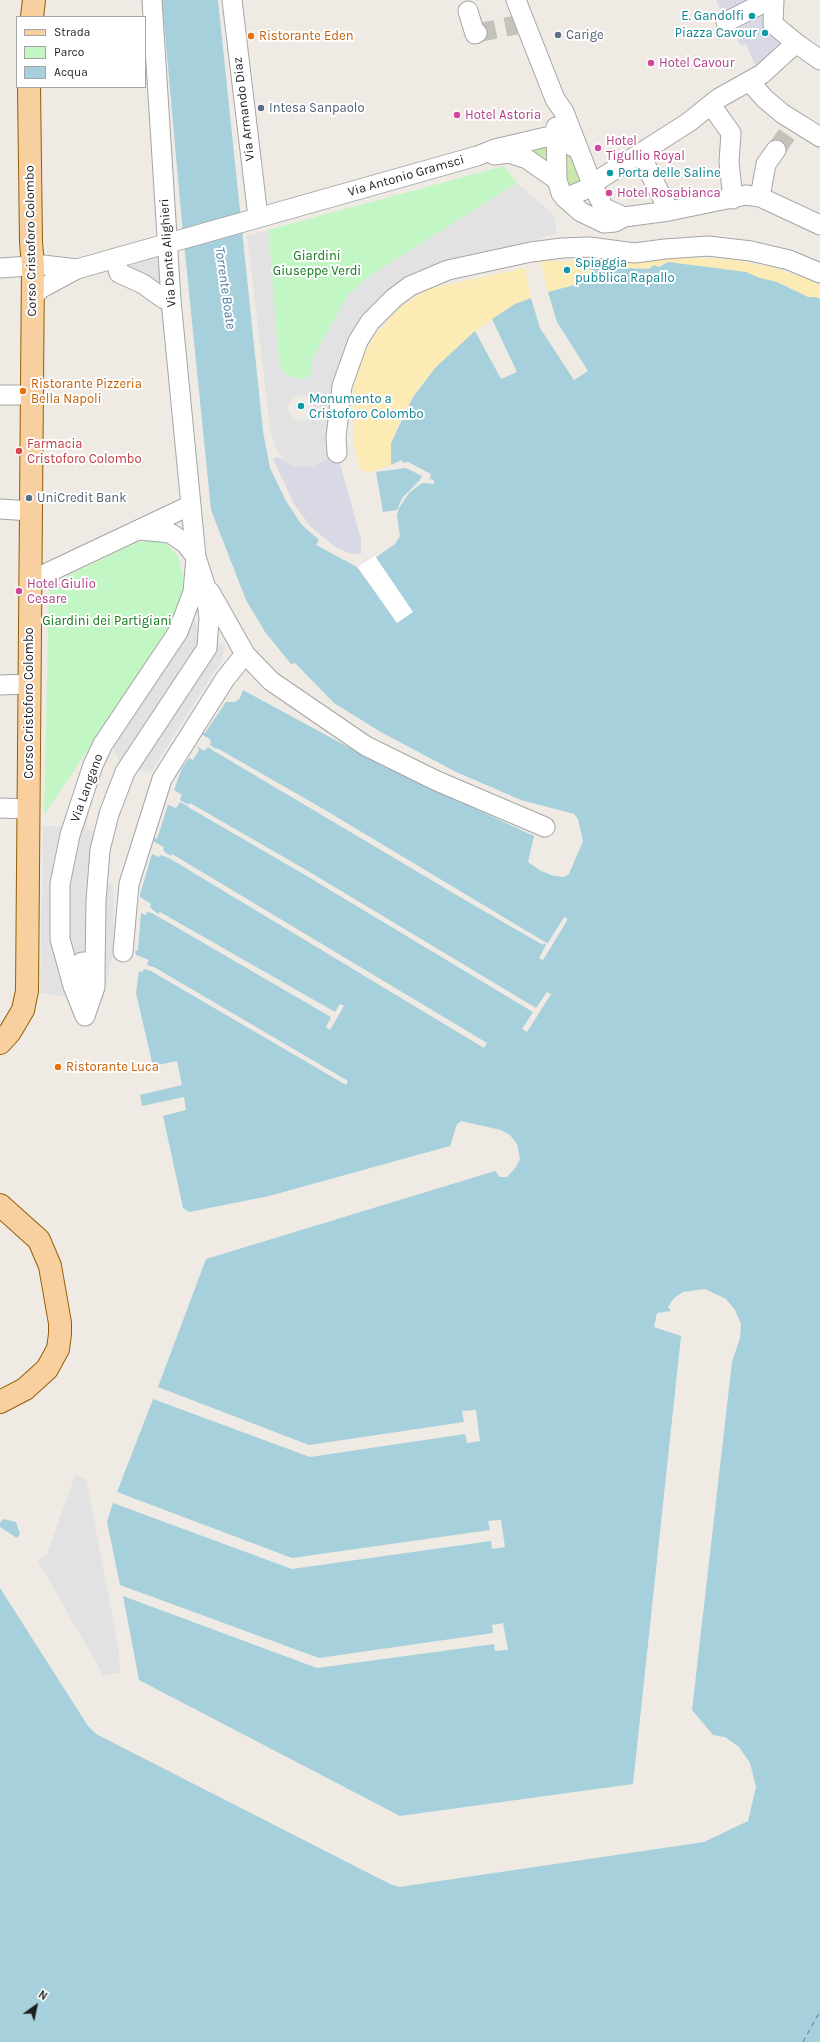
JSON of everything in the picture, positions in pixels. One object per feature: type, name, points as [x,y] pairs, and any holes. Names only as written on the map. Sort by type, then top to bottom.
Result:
[{"type":"main road","points":[[32,16],[34,0]]},
{"type":"main road","name":"Corso Cristoforo Colombo","points":[[0,1043],[10,1032],[23,1010],[27,991],[33,298],[29,88]]},
{"type":"main road","points":[[0,1204],[39,1240],[50,1266],[60,1323],[60,1334],[58,1349],[48,1369],[25,1388],[0,1402]]},
{"type":"street","name":"Via Dante Alighieri","points":[[152,0],[173,241],[171,300],[191,505]]},
{"type":"street","name":"Via Armando Diaz","points":[[232,0],[251,219]]},
{"type":"street","points":[[516,0],[520,24],[555,100],[564,112],[578,150],[604,208],[624,218]]},
{"type":"street","points":[[726,22],[769,0]]},
{"type":"street","points":[[774,0],[773,24],[820,60]]},
{"type":"street","points":[[468,11],[475,34],[477,33]]},
{"type":"street","points":[[565,198],[593,185],[689,122],[719,98],[756,78],[796,43]]},
{"type":"street","points":[[756,78],[765,100],[794,124],[820,137]]},
{"type":"street","points":[[555,100],[555,138],[557,180],[559,188],[565,198],[581,212],[604,223],[746,196],[760,197],[818,218]]},
{"type":"street","points":[[711,105],[731,133],[728,162],[733,198]]},
{"type":"street","name":"Via Antonio Gramsci","points":[[77,269],[477,156],[495,149],[537,138],[555,138]]},
{"type":"street","points":[[555,138],[578,150]]},
{"type":"street","points":[[760,197],[766,164],[776,150]]},
{"type":"street","points":[[477,156],[509,153],[519,156],[527,159],[557,180]]},
{"type":"street","points":[[640,154],[669,211]]},
{"type":"street","points":[[337,453],[336,437],[342,386],[358,341],[370,322],[394,298],[410,286],[448,270],[531,252],[589,247],[635,253],[708,246],[744,250],[788,260],[820,273]]},
{"type":"street","points":[[115,258],[118,273],[143,284],[164,299],[171,300]]},
{"type":"street","points":[[0,268],[33,265],[77,269]]},
{"type":"street","points":[[33,298],[40,289],[77,269]]},
{"type":"street","points":[[0,395],[32,395]]},
{"type":"street","points":[[30,581],[191,505]]},
{"type":"street","name":"Via Langano","points":[[191,505],[196,558],[192,592],[178,632],[103,744],[93,765],[70,834],[60,884],[60,938],[81,970],[96,901],[100,858],[109,814],[125,772],[207,648],[209,618],[205,583],[196,558]]},
{"type":"street","points":[[0,510],[31,511]]},
{"type":"street","points":[[140,530],[170,532],[185,543],[196,558]]},
{"type":"street","points":[[205,583],[245,654],[271,681],[366,746],[438,781],[545,827]]},
{"type":"street","points":[[124,952],[129,884],[162,779],[225,679],[245,654]]},
{"type":"street","points":[[0,685],[29,684]]},
{"type":"street","points":[[0,808],[28,809]]},
{"type":"green space","points":[[528,147],[547,147],[546,160],[541,162]]},
{"type":"green space","points":[[564,153],[573,153],[583,181],[576,186],[570,185],[568,182],[563,158]]},
{"type":"green space","name":"Giardini Giuseppe Verdi","points":[[504,166],[517,183],[368,277],[348,295],[312,360],[312,374],[306,378],[296,379],[285,374],[279,364],[268,230]]},
{"type":"green space","name":"Giardini dei Partigiani","points":[[162,540],[178,556],[189,601],[44,815],[49,585],[137,542]]},
{"type":"sand","name":"Spiaggia pubblica Rapallo","points":[[584,258],[597,279],[548,292],[540,259],[564,262]]},
{"type":"sand","points":[[584,258],[699,258],[734,260],[771,267],[809,280],[820,286],[820,299],[816,297],[808,297],[777,282],[760,278],[746,272],[668,262],[649,269],[617,266],[607,270],[604,267],[607,262]]},
{"type":"sand","points":[[525,268],[531,298],[515,304],[475,331],[436,367],[413,397],[403,414],[391,443],[391,465],[369,473],[360,469],[353,440],[354,388],[363,355],[377,333],[399,308],[428,289]]},
{"type":"shaded area","name":"Piazza Cavour","points":[[716,0],[765,0],[767,11],[805,39],[758,72],[746,44],[741,46],[731,25],[728,26]]},
{"type":"shaded area","points":[[517,183],[554,215],[557,233],[447,267],[363,328],[336,453],[312,467],[294,466],[284,461],[275,447],[270,427],[247,236],[268,230],[279,364],[285,374],[296,379],[306,378],[312,374],[312,360],[348,295],[368,277]],"holes":[[[300,395],[308,396],[313,402],[314,410],[310,418],[303,421],[295,419],[289,413],[288,405],[292,398]]]},
{"type":"shaded area","points":[[163,254],[165,319],[158,305],[121,282],[111,270]]},
{"type":"shaded area","points":[[337,453],[361,539],[361,554],[349,553],[335,547],[310,526],[294,504],[273,459],[277,457],[294,466],[312,467]]},
{"type":"shaded area","points":[[194,617],[201,637],[225,645],[222,660],[150,773],[123,767],[111,745]]},
{"type":"shaded area","points":[[69,803],[89,811],[86,829],[98,832],[105,883],[113,884],[114,950],[102,1003],[40,993],[43,826],[64,826]]},
{"type":"shaded area","points":[[75,1475],[86,1479],[119,1650],[120,1673],[103,1675],[38,1561],[47,1554]]},
{"type":"water","name":"Torrente Boate","points":[[162,0],[218,0],[263,431],[270,468],[286,501],[301,524],[319,540],[316,545],[357,567],[396,621],[412,612],[375,558],[395,544],[400,536],[397,516],[399,508],[409,493],[422,483],[434,484],[434,480],[430,479],[431,474],[408,462],[403,463],[402,460],[391,465],[391,443],[413,397],[436,367],[475,331],[501,379],[517,372],[492,319],[515,304],[531,298],[540,328],[574,380],[588,371],[557,322],[548,292],[597,279],[583,258],[607,262],[604,267],[607,270],[617,266],[649,269],[654,265],[659,267],[668,262],[746,272],[760,278],[777,282],[808,297],[816,297],[820,299],[820,2042],[0,2042],[0,1588],[88,1726],[96,1734],[390,1884],[399,1887],[704,1842],[748,1821],[756,1787],[750,1763],[739,1747],[725,1737],[713,1735],[692,1710],[732,1362],[740,1338],[741,1324],[735,1310],[726,1299],[705,1289],[683,1292],[674,1298],[668,1307],[671,1311],[657,1313],[654,1327],[681,1336],[633,1784],[400,1816],[139,1680],[123,1596],[317,1668],[494,1644],[495,1651],[508,1650],[503,1623],[492,1625],[493,1633],[319,1658],[120,1585],[107,1522],[113,1503],[292,1569],[491,1541],[492,1549],[505,1547],[501,1520],[488,1521],[490,1530],[292,1558],[117,1492],[153,1399],[310,1457],[465,1434],[467,1443],[480,1441],[476,1410],[462,1411],[464,1422],[309,1445],[158,1387],[206,1259],[495,1171],[500,1177],[507,1177],[516,1167],[520,1159],[517,1144],[510,1135],[501,1130],[461,1121],[457,1124],[450,1146],[269,1196],[189,1212],[183,1208],[163,1116],[186,1110],[184,1097],[142,1106],[140,1095],[182,1085],[177,1061],[153,1066],[136,993],[139,971],[142,972],[144,969],[151,971],[346,1085],[348,1081],[154,967],[149,966],[147,964],[149,960],[136,955],[135,951],[138,950],[141,913],[145,915],[147,912],[152,913],[331,1017],[326,1027],[330,1030],[344,1006],[340,1004],[335,1012],[160,912],[158,914],[150,907],[151,904],[140,897],[152,854],[159,857],[161,855],[169,858],[484,1048],[487,1043],[172,854],[171,856],[166,853],[163,850],[164,847],[153,841],[155,838],[157,839],[168,805],[176,808],[180,802],[188,806],[533,1012],[522,1029],[527,1032],[551,994],[547,992],[536,1008],[308,871],[190,803],[189,805],[180,800],[182,795],[174,790],[182,768],[189,758],[193,760],[199,750],[197,746],[204,751],[208,747],[465,900],[543,945],[544,943],[546,945],[539,958],[543,960],[568,919],[564,917],[548,943],[545,942],[325,810],[217,748],[216,749],[210,745],[211,740],[201,734],[203,732],[205,733],[226,702],[235,702],[240,698],[243,690],[383,766],[534,836],[528,862],[541,871],[554,876],[564,877],[569,874],[583,841],[578,819],[574,814],[521,800],[456,772],[379,731],[334,703],[295,663],[291,664],[265,632],[246,600],[211,510],[182,223]]},
{"type":"water","points":[[406,468],[422,476],[402,498],[397,510],[383,512],[376,472]]},
{"type":"water","points":[[4,1519],[16,1522],[20,1534],[17,1538],[0,1527],[0,1522]]},
{"type":"pier","points":[[375,556],[413,612],[397,623],[358,567]]},
{"type":"ferry route","points":[[803,2042],[820,2011]]},
{"type":"tunnel","points":[[477,33],[516,25]]},
{"type":"tunnel","points":[[776,150],[792,127]]},
{"type":"place","name":"E. Gandolfi","points":[[752,16]]},
{"type":"place","name":"Piazza Cavour","points":[[765,33]]},
{"type":"place","name":"Carige","points":[[558,35]]},
{"type":"place","name":"Ristorante Eden","points":[[251,36]]},
{"type":"place","name":"Hotel Cavour","points":[[651,63]]},
{"type":"place","name":"Intesa Sanpaolo","points":[[261,108]]},
{"type":"place","name":"Hotel Astoria","points":[[457,115]]},
{"type":"place","name":"Hotel Tigullio Royal","points":[[598,148]]},
{"type":"place","name":"Porta delle Saline","points":[[610,173]]},
{"type":"place","name":"Hotel Rosabianca","points":[[609,193]]},
{"type":"place","name":"Spiaggia pubblica Rapallo","points":[[567,270]]},
{"type":"place","name":"Ristorante Pizzeria Bella Napoli","points":[[23,391]]},
{"type":"place","name":"Monumento a Cristoforo Colombo","points":[[301,406]]},
{"type":"place","name":"Farmacia Cristoforo Colombo","points":[[19,451]]},
{"type":"place","name":"UniCredit Bank","points":[[29,498]]},
{"type":"place","name":"Hotel Giulio Cesare","points":[[19,591]]},
{"type":"place","name":"Ristorante Luca","points":[[58,1067]]}]
